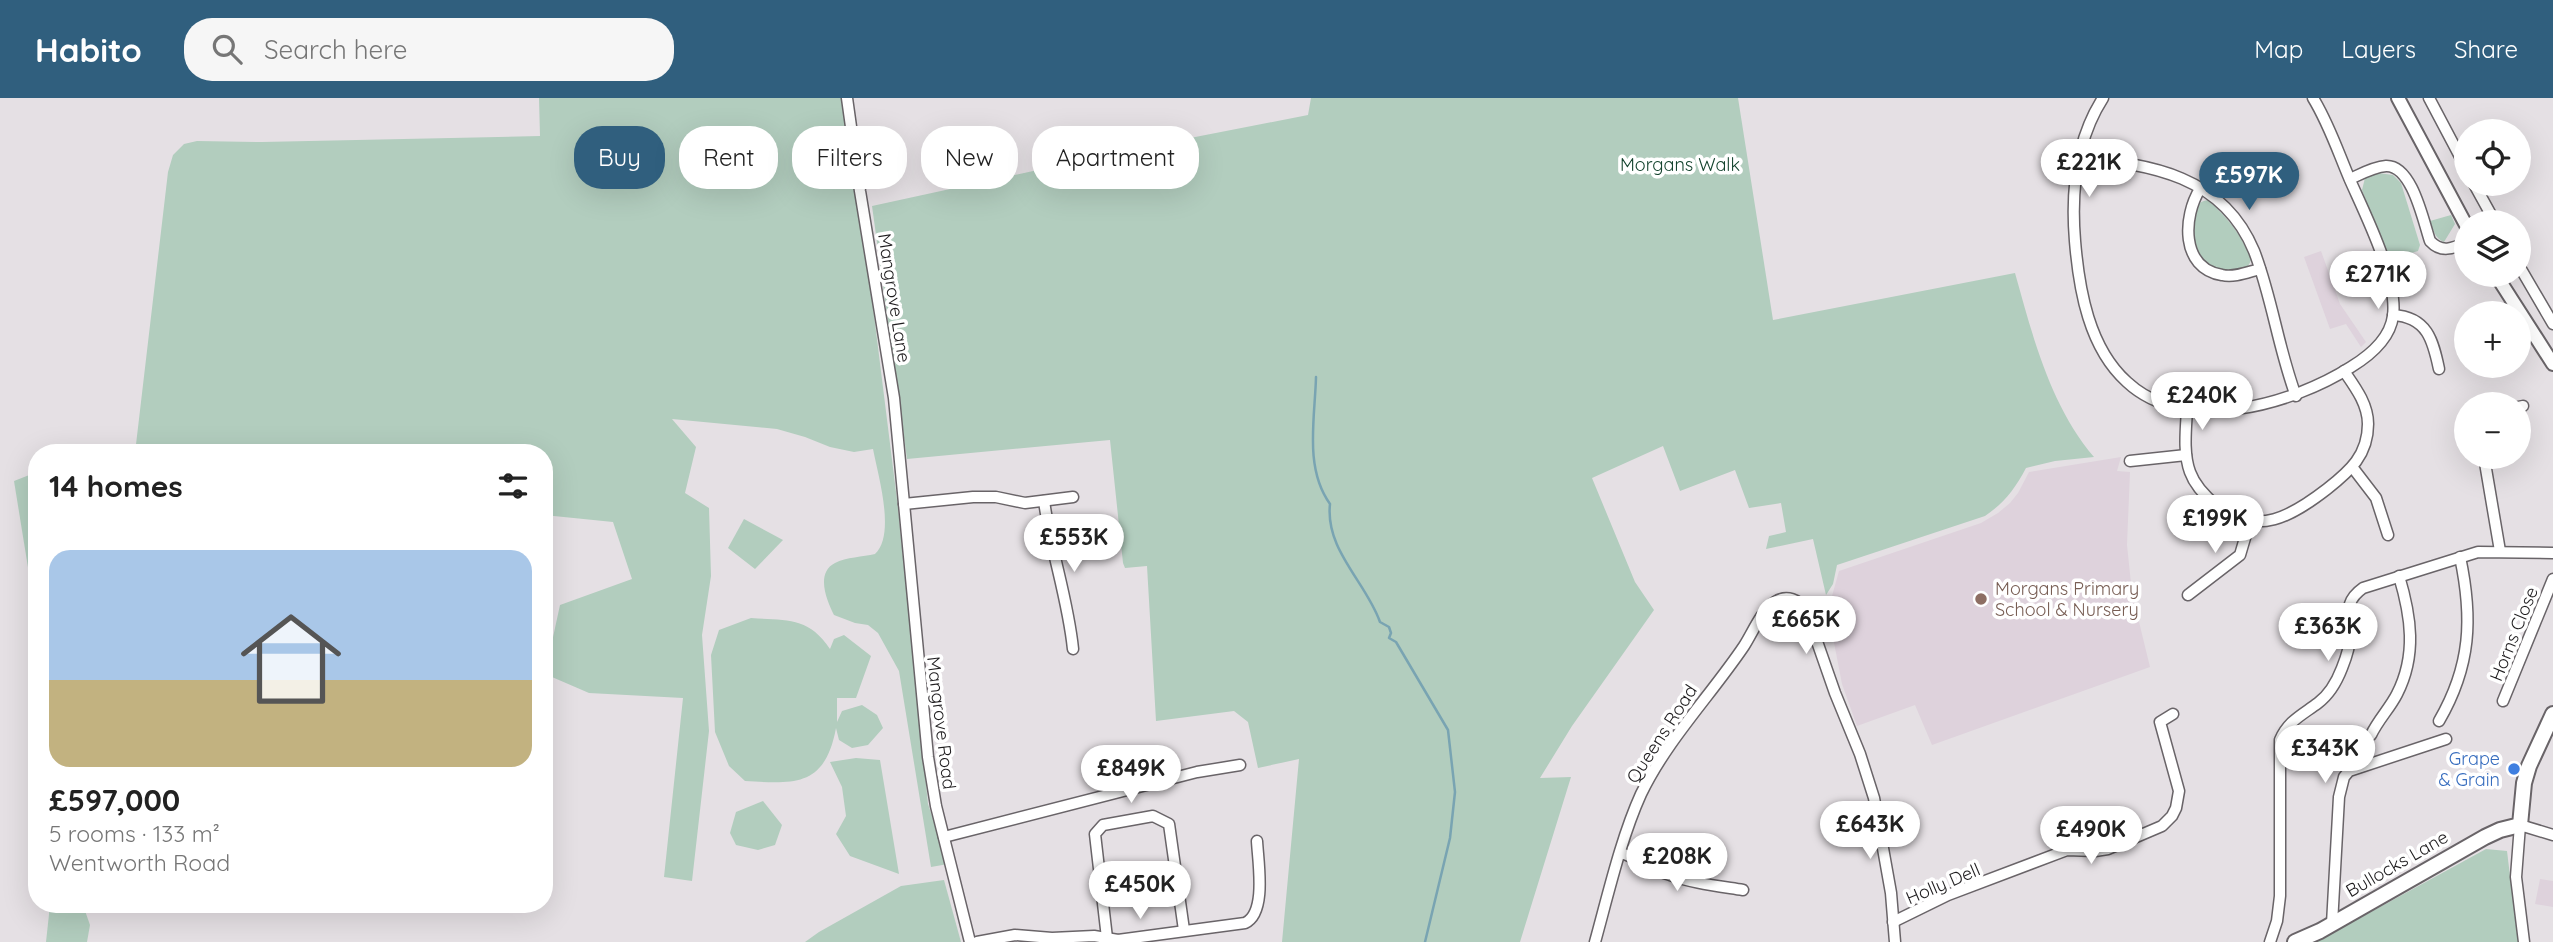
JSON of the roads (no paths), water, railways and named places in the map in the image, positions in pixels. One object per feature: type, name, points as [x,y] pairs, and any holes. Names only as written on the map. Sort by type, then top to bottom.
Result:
[{"type":"main road","points":[[2521,825],[2524,783],[2553,714]]},
{"type":"main road","name":"Bullocks Lane","points":[[2295,942],[2332,924],[2485,837],[2521,825]]},
{"type":"street","name":"Mangrove Lane","points":[[847,98],[894,398],[904,504]]},
{"type":"street","points":[[2103,98],[2092,117],[2079,158],[2073,209],[2076,255],[2084,299],[2096,338],[2113,368],[2133,387],[2152,398],[2187,409],[2218,410],[2295,396],[2326,383],[2370,354],[2390,327],[2393,314],[2390,282],[2326,119],[2314,98]]},
{"type":"street","points":[[2398,98],[2458,210]]},
{"type":"street","points":[[2429,98],[2454,145]]},
{"type":"street","points":[[2079,158],[2161,170],[2184,177],[2234,217],[2246,234],[2260,269],[2282,359],[2295,396]]},
{"type":"street","points":[[2350,179],[2384,166],[2403,172],[2413,189],[2430,241],[2444,249],[2454,247]]},
{"type":"street","points":[[2200,188],[2189,220],[2189,244],[2192,252],[2207,269],[2223,276],[2260,269]]},
{"type":"street","points":[[2531,286],[2553,324]]},
{"type":"street","points":[[2504,287],[2553,364]]},
{"type":"street","points":[[2393,314],[2406,315],[2420,323],[2435,351],[2439,369]]},
{"type":"street","points":[[2187,409],[2186,456],[2195,482],[2211,502],[2229,513],[2250,521],[2272,520],[2296,512],[2361,458],[2368,423],[2362,400],[2344,371]]},
{"type":"street","points":[[2130,461],[2186,456]]},
{"type":"street","points":[[2353,467],[2376,498],[2388,535]]},
{"type":"street","points":[[2486,469],[2500,551]]},
{"type":"street","points":[[904,504],[974,497],[1017,503],[1073,497]]},
{"type":"street","points":[[1044,501],[1059,577],[1066,597],[1073,649]]},
{"type":"street","name":"Mangrove Road","points":[[904,504],[923,719],[931,778],[970,942]]},
{"type":"street","points":[[2188,594],[2240,555],[2250,521]]},
{"type":"street","points":[[2270,942],[2277,921],[2280,896],[2280,740],[2288,726],[2324,698],[2337,680],[2348,651],[2348,611],[2355,594],[2363,588],[2460,557],[2500,551],[2553,553]]},
{"type":"street","points":[[2439,721],[2459,677],[2468,642],[2468,601],[2460,557]]},
{"type":"street","points":[[2371,735],[2398,693],[2410,648],[2410,619],[2399,576]]},
{"type":"street","name":"Horns Close","points":[[2503,701],[2553,579]]},
{"type":"street","name":"Queens Road","points":[[1595,942],[1640,797],[1656,767],[1744,646],[1766,611],[1776,601],[1790,598],[1800,602],[1806,610],[1860,754],[1879,822],[1893,922]]},
{"type":"street","name":"Holly Dell","points":[[1893,922],[1948,895],[2058,853],[2067,850],[2108,849],[2162,827],[2172,816],[2179,799],[2177,782],[2160,727],[2162,719],[2173,715]]},
{"type":"street","points":[[2332,924],[2339,797],[2344,777],[2350,771],[2446,739]]},
{"type":"street","points":[[944,837],[1197,772],[1240,765]]},
{"type":"street","points":[[1107,938],[1095,834],[1103,825],[1153,816],[1169,824],[1184,930]]},
{"type":"street","points":[[2524,942],[2516,877],[2521,825],[2553,835]]},
{"type":"street","points":[[977,942],[1015,935],[1052,938],[1094,936],[1118,940],[1245,923],[1254,917],[1260,887],[1257,841]]},
{"type":"street","points":[[1621,853],[1638,858],[1659,872],[1675,877],[1743,890]]},
{"type":"street","points":[[1893,922],[1895,942]]},
{"type":"waterway","points":[[1316,377],[1314,459],[1322,490],[1330,504],[1330,521],[1334,536],[1380,622],[1389,627],[1389,638],[1396,642],[1448,730],[1455,792],[1450,838],[1425,942]]},
{"type":"place","name":"Morgans Primary School & Nursery","points":[[1981,599]]},
{"type":"place","name":"Grape & Grain","points":[[2514,769]]},
{"type":"park label","name":"Morgans Walk","points":[[1680,165]]}]
